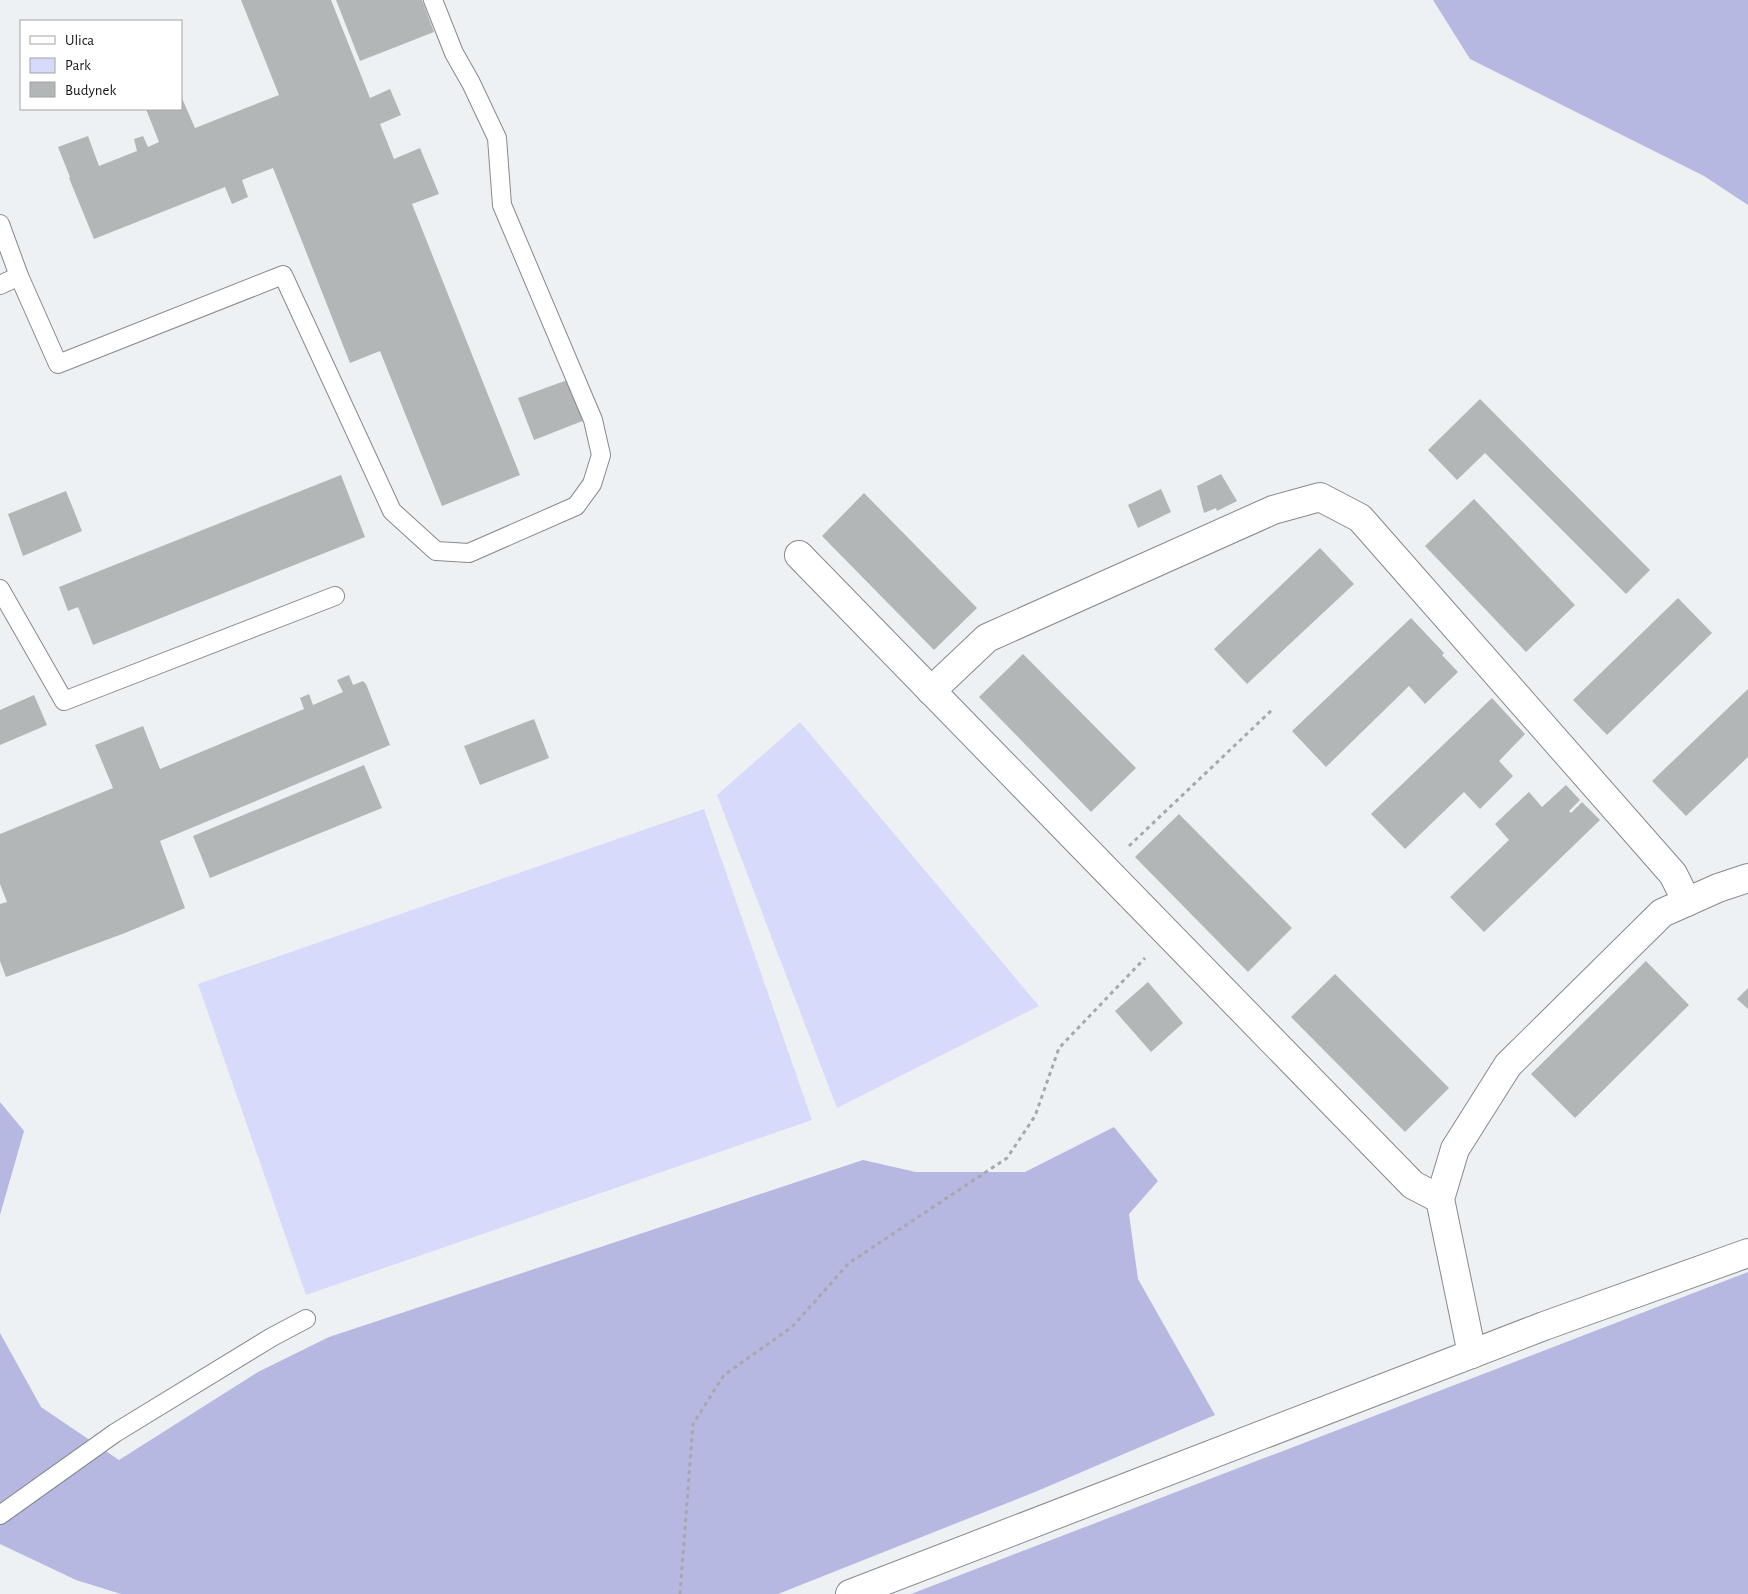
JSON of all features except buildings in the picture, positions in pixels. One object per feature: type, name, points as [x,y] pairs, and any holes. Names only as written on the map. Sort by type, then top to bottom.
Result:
[{"type":"street","points":[[931,690],[987,638],[1273,510],[1320,497],[1360,518],[1673,874],[1687,902]]},
{"type":"street","points":[[798,555],[1413,1185],[1440,1199]]},
{"type":"street","points":[[1472,1354],[1440,1199],[1455,1149],[1508,1065],[1662,912],[1718,888],[1748,878]]},
{"type":"street","points":[[850,1594],[1544,1326],[1748,1253]]},
{"type":"lane","points":[[0,224],[19,276],[58,364],[283,275],[392,511],[436,551],[470,553],[576,506],[592,484],[601,456],[593,420],[502,205],[497,138],[471,83],[454,53],[433,0]]},
{"type":"lane","points":[[0,284],[19,276]]},
{"type":"lane","points":[[0,589],[64,701],[334,596]]},
{"type":"lane","points":[[0,1515],[114,1433],[272,1337],[306,1319]]},
{"type":"path","points":[[1105,869],[1272,710]]},
{"type":"path","points":[[680,1594],[693,1424],[724,1376],[792,1327],[849,1263],[1007,1158],[1035,1116],[1059,1048],[1168,934]]},
{"type":"green space","points":[[800,722],[1039,1006],[837,1108],[717,795]]},
{"type":"green space","points":[[704,809],[812,1120],[306,1295],[198,984]]},
{"type":"shaded area","points":[[1433,0],[1748,0],[1748,205],[1704,176],[1470,59]]},
{"type":"shaded area","points":[[0,1102],[24,1131],[0,1215]]},
{"type":"shaded area","points":[[1114,1127],[1158,1181],[1129,1214],[1138,1279],[1215,1415],[1035,1492],[778,1594],[121,1594],[76,1580],[0,1544],[0,1333],[41,1407],[119,1460],[258,1372],[329,1337],[863,1160],[916,1172],[1025,1172]]},
{"type":"shaded area","points":[[1748,1272],[1748,1594],[911,1594]]}]
